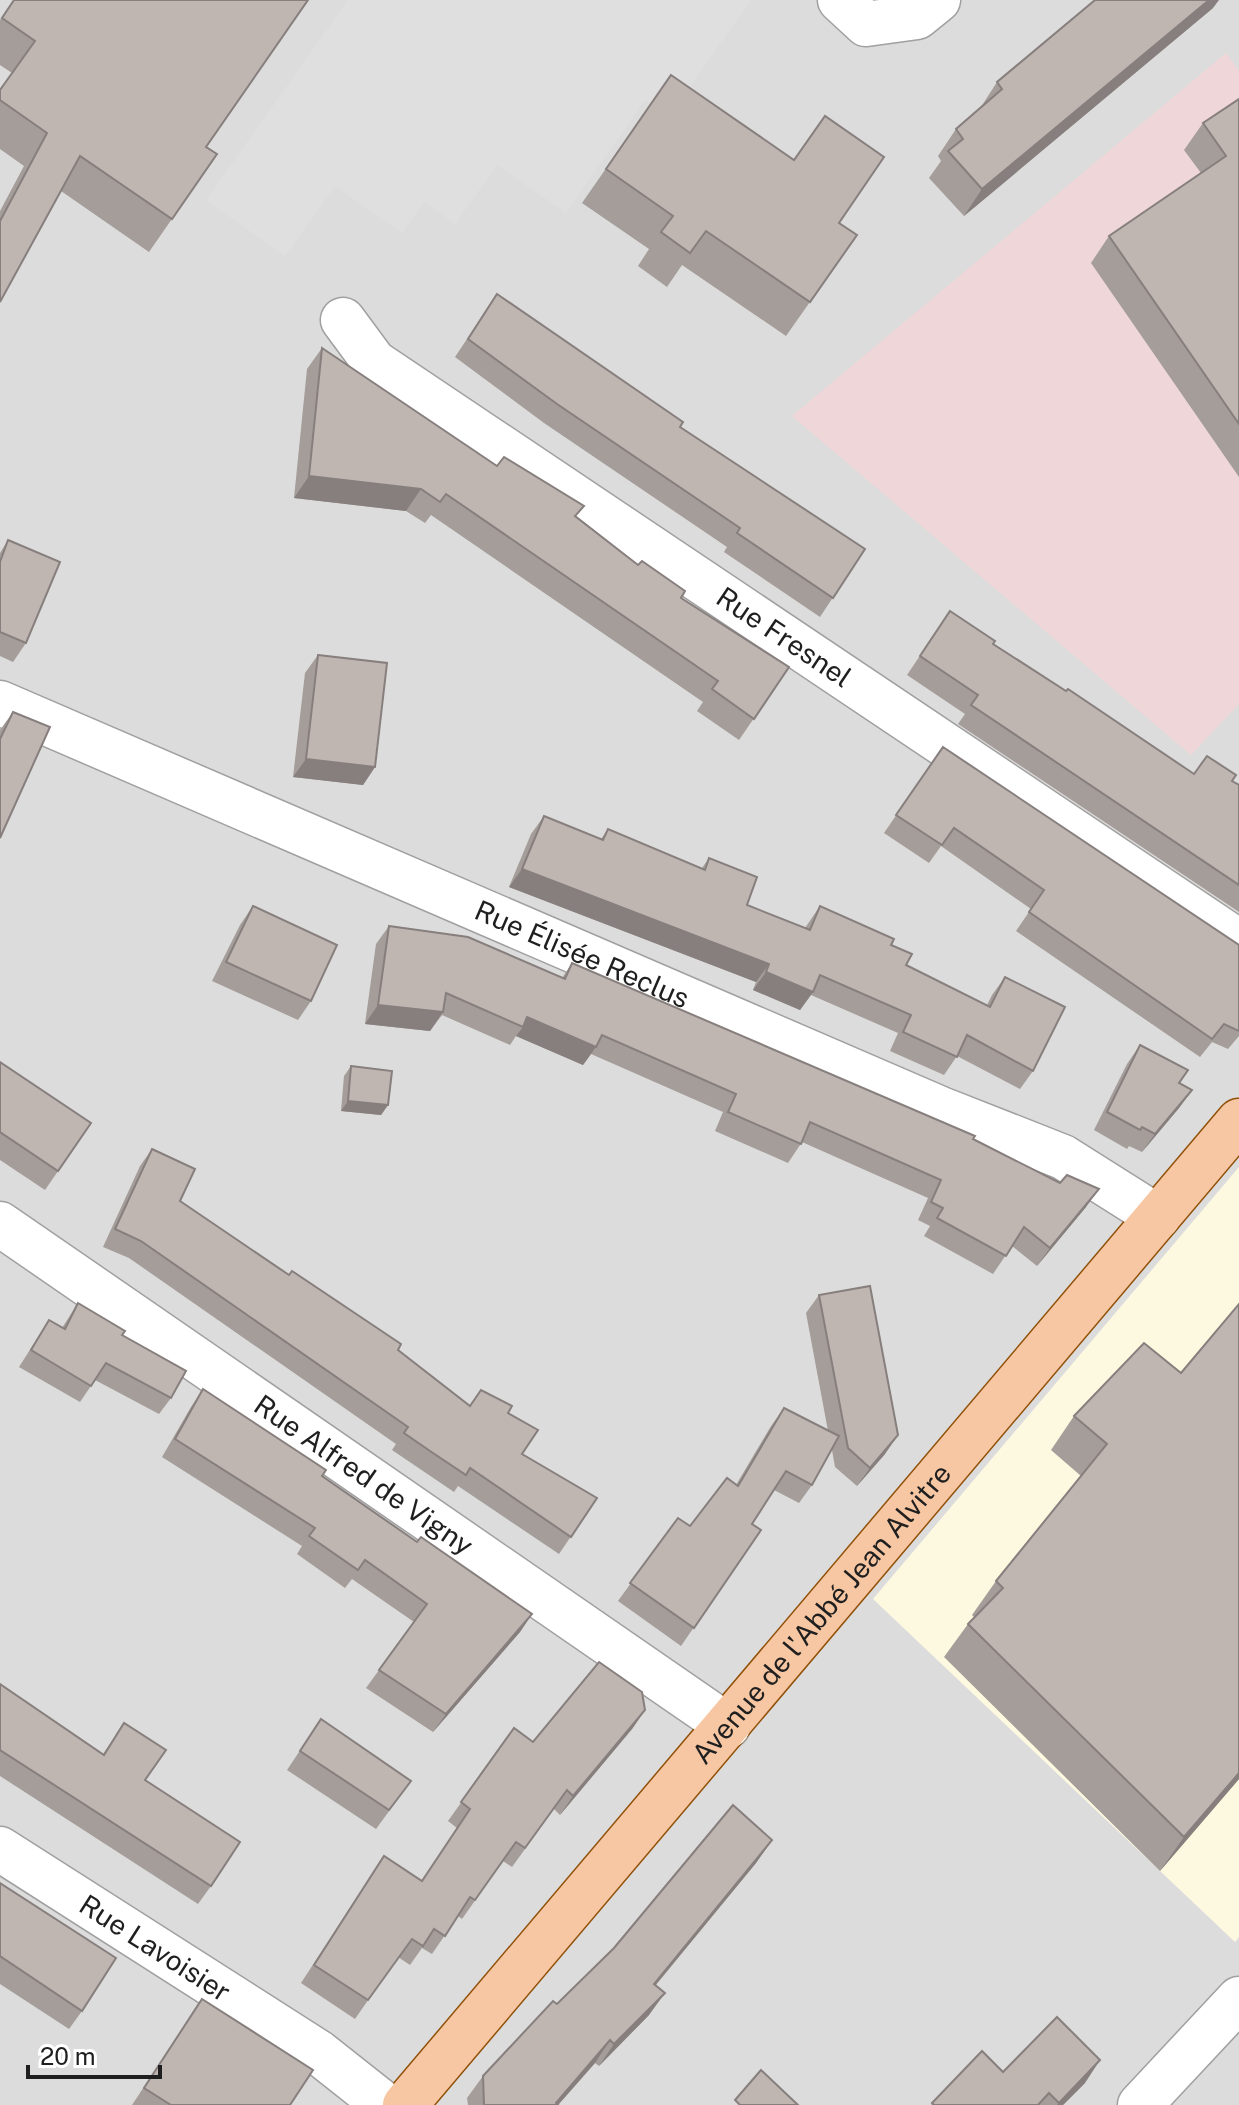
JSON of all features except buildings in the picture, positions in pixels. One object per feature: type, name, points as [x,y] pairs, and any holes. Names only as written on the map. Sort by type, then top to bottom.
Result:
[{"type":"main road","name":"Avenue de l'Abbé Jean Alvitre","points":[[405,2105],[1239,1121]]},
{"type":"street","points":[[853,12],[917,17],[938,0]]},
{"type":"street","name":"Rue Fresnel","points":[[343,320],[374,362],[1239,942]]},
{"type":"street","name":"Rue Élisée Reclus","points":[[0,703],[926,1103],[1063,1157],[1158,1217]]},
{"type":"street","name":"Rue Alfred de Vigny","points":[[0,1224],[728,1726]]},
{"type":"street","name":"Rue Lavoisier","points":[[0,1849],[318,2052],[385,2105]]},
{"type":"street","points":[[1140,2105],[1232,2007]]},
{"type":"shaded area","points":[[0,0],[1239,0],[1239,2105],[0,2105]]},
{"type":"shaded area","points":[[348,0],[751,0],[669,116],[645,100],[566,213],[497,165],[455,224],[424,202],[402,233],[335,186],[285,256],[206,200]]},
{"type":"shaded area","points":[[1226,53],[1239,71],[1239,704],[1191,755],[792,416]]},
{"type":"shaded area","points":[[1239,1167],[1239,1937],[1235,1942],[873,1599]]}]
